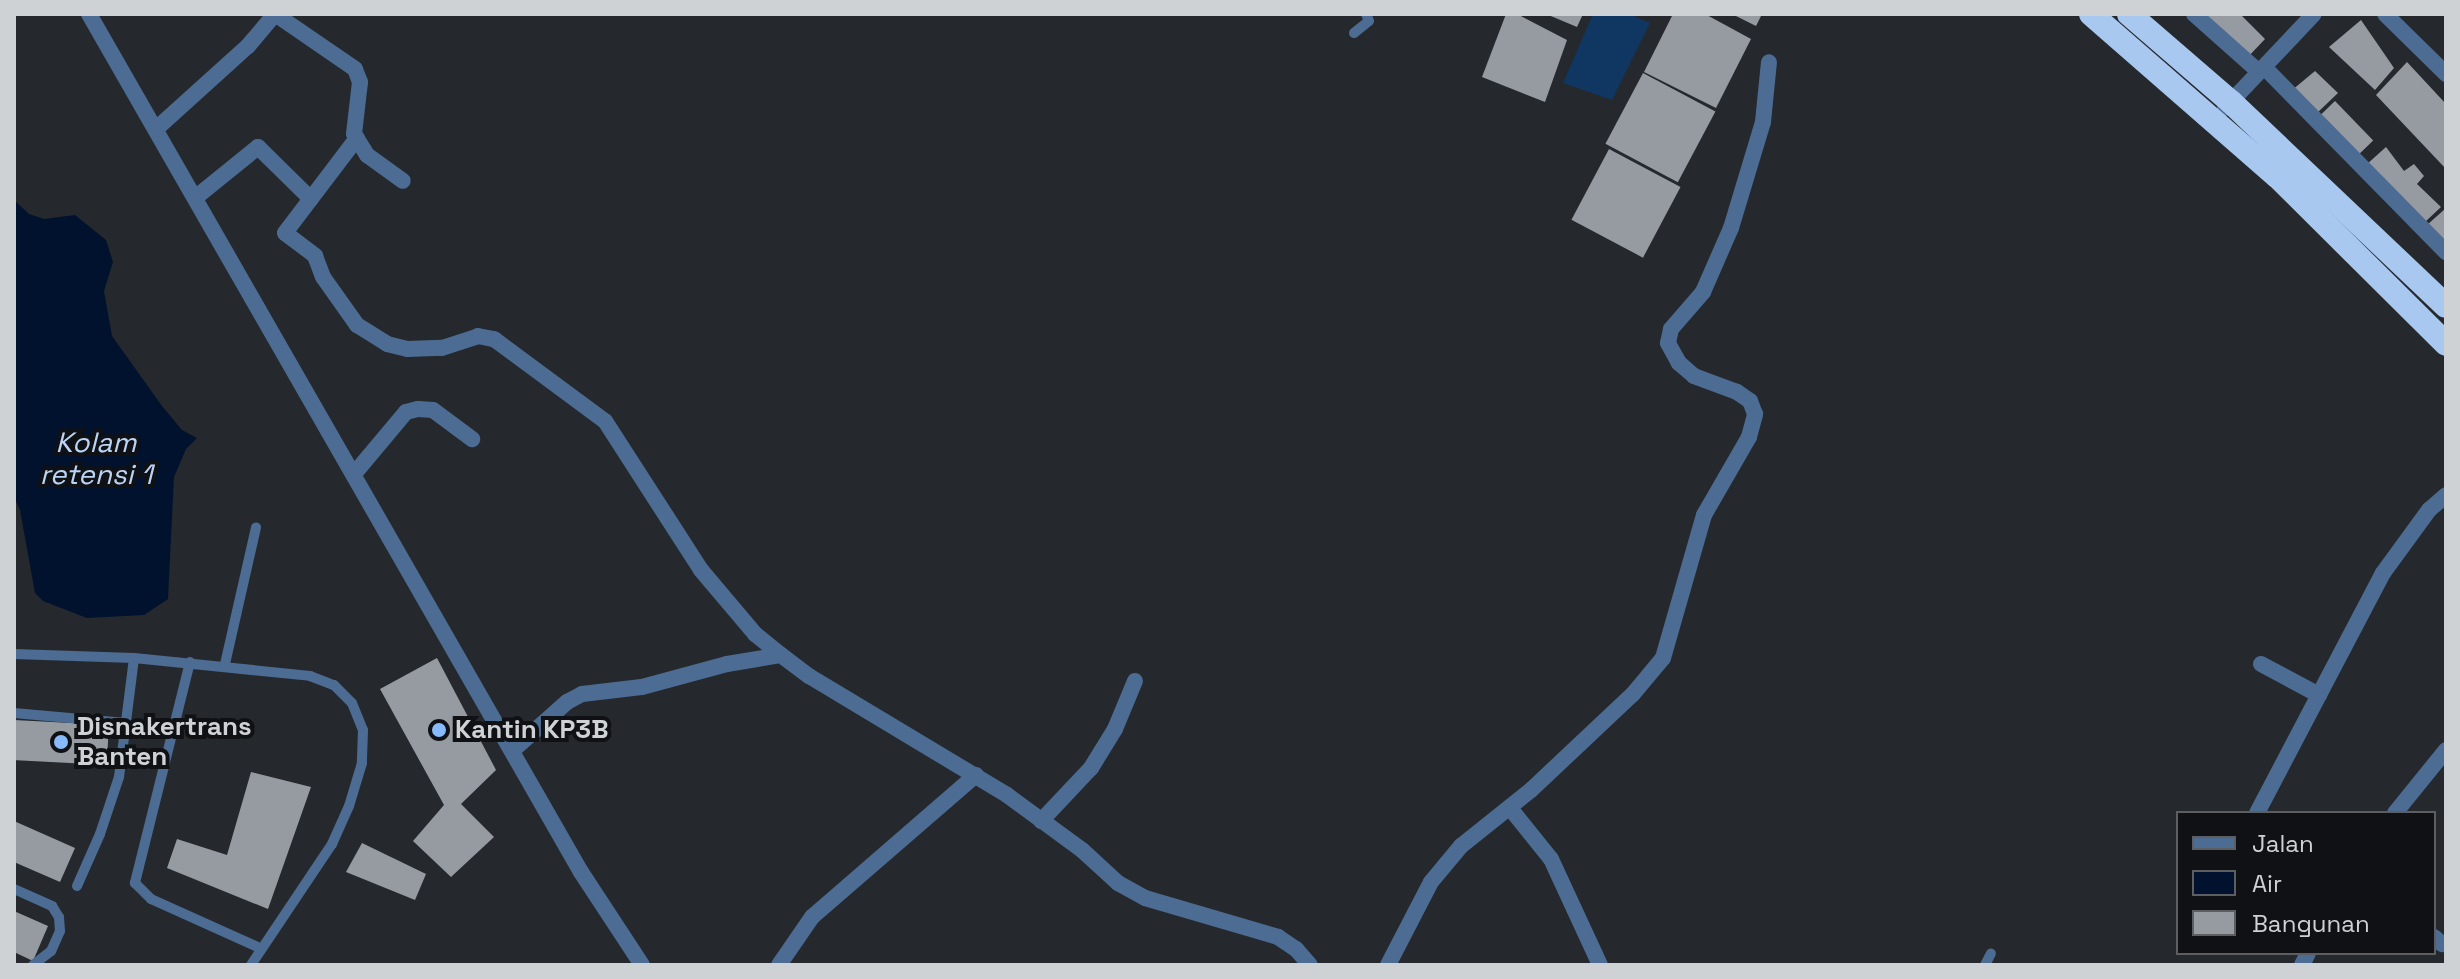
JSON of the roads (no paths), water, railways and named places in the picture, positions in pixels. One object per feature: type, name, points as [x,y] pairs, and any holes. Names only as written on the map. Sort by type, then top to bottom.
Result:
[{"type":"highway","points":[[2091,14],[2287,185],[2446,344]]},
{"type":"highway","points":[[2129,14],[2231,102],[2446,306]]},
{"type":"street","points":[[156,129],[248,46],[275,14],[359,75],[357,138],[367,155],[403,181]]},
{"type":"street","points":[[2194,14],[2262,69],[2446,252]]},
{"type":"street","points":[[2213,121],[2314,14]]},
{"type":"street","points":[[2385,14],[2446,74]]},
{"type":"street","points":[[93,16],[581,872],[642,965]]},
{"type":"street","points":[[1388,965],[1431,882],[1461,846],[1510,808],[1633,694],[1663,658],[1704,515],[1754,427],[1755,414],[1750,401],[1737,392],[1694,376],[1679,363],[1668,343],[1671,329],[1703,292],[1731,228],[1763,122],[1769,62]]},
{"type":"street","points":[[357,138],[285,233],[315,256],[323,277],[357,325],[387,344],[407,349],[442,348],[478,336],[494,339],[605,421],[701,570],[755,634],[781,655],[809,676],[976,775],[1041,821],[1118,883],[1145,898],[1278,937],[1296,949],[1310,965]]},
{"type":"street","points":[[195,198],[258,147],[311,199]]},
{"type":"street","points":[[354,474],[406,412],[433,410],[472,439]]},
{"type":"street","points":[[2258,811],[2383,573],[2429,510],[2446,495]]},
{"type":"street","points":[[512,751],[567,702],[582,694],[642,687],[727,664],[781,655]]},
{"type":"street","points":[[2261,664],[2319,695]]},
{"type":"street","points":[[1041,821],[1091,768],[1115,729],[1135,681]]},
{"type":"street","points":[[2397,811],[2446,750]]},
{"type":"street","points":[[779,965],[812,917],[976,775]]},
{"type":"street","points":[[1510,808],[1551,859],[1600,965]]},
{"type":"lane","points":[[1354,33],[1369,21],[1366,14]]},
{"type":"lane","points":[[225,664],[256,527]]},
{"type":"lane","points":[[14,654],[225,664],[310,676],[334,685],[352,703],[363,730],[362,763],[332,844],[251,965]]},
{"type":"lane","points":[[77,886],[100,834],[119,777],[134,658]]},
{"type":"lane","points":[[190,662],[135,883],[151,899],[260,948]]},
{"type":"lane","points":[[14,713],[126,723]]},
{"type":"lane","points":[[14,889],[52,906],[59,917],[60,931],[51,951],[33,965]]},
{"type":"lane","points":[[1985,965],[1991,953]]},
{"type":"water","name":"Kolam retensi 1","points":[[14,200],[29,214],[44,219],[75,215],[106,240],[113,262],[104,291],[112,336],[182,430],[197,438],[186,449],[174,477],[168,599],[144,615],[87,618],[43,601],[35,593],[20,510],[14,497]]},
{"type":"place","name":"Kantin KP3B","points":[[439,730]]},
{"type":"place","name":"Disnakertrans Banten","points":[[61,742]]}]
